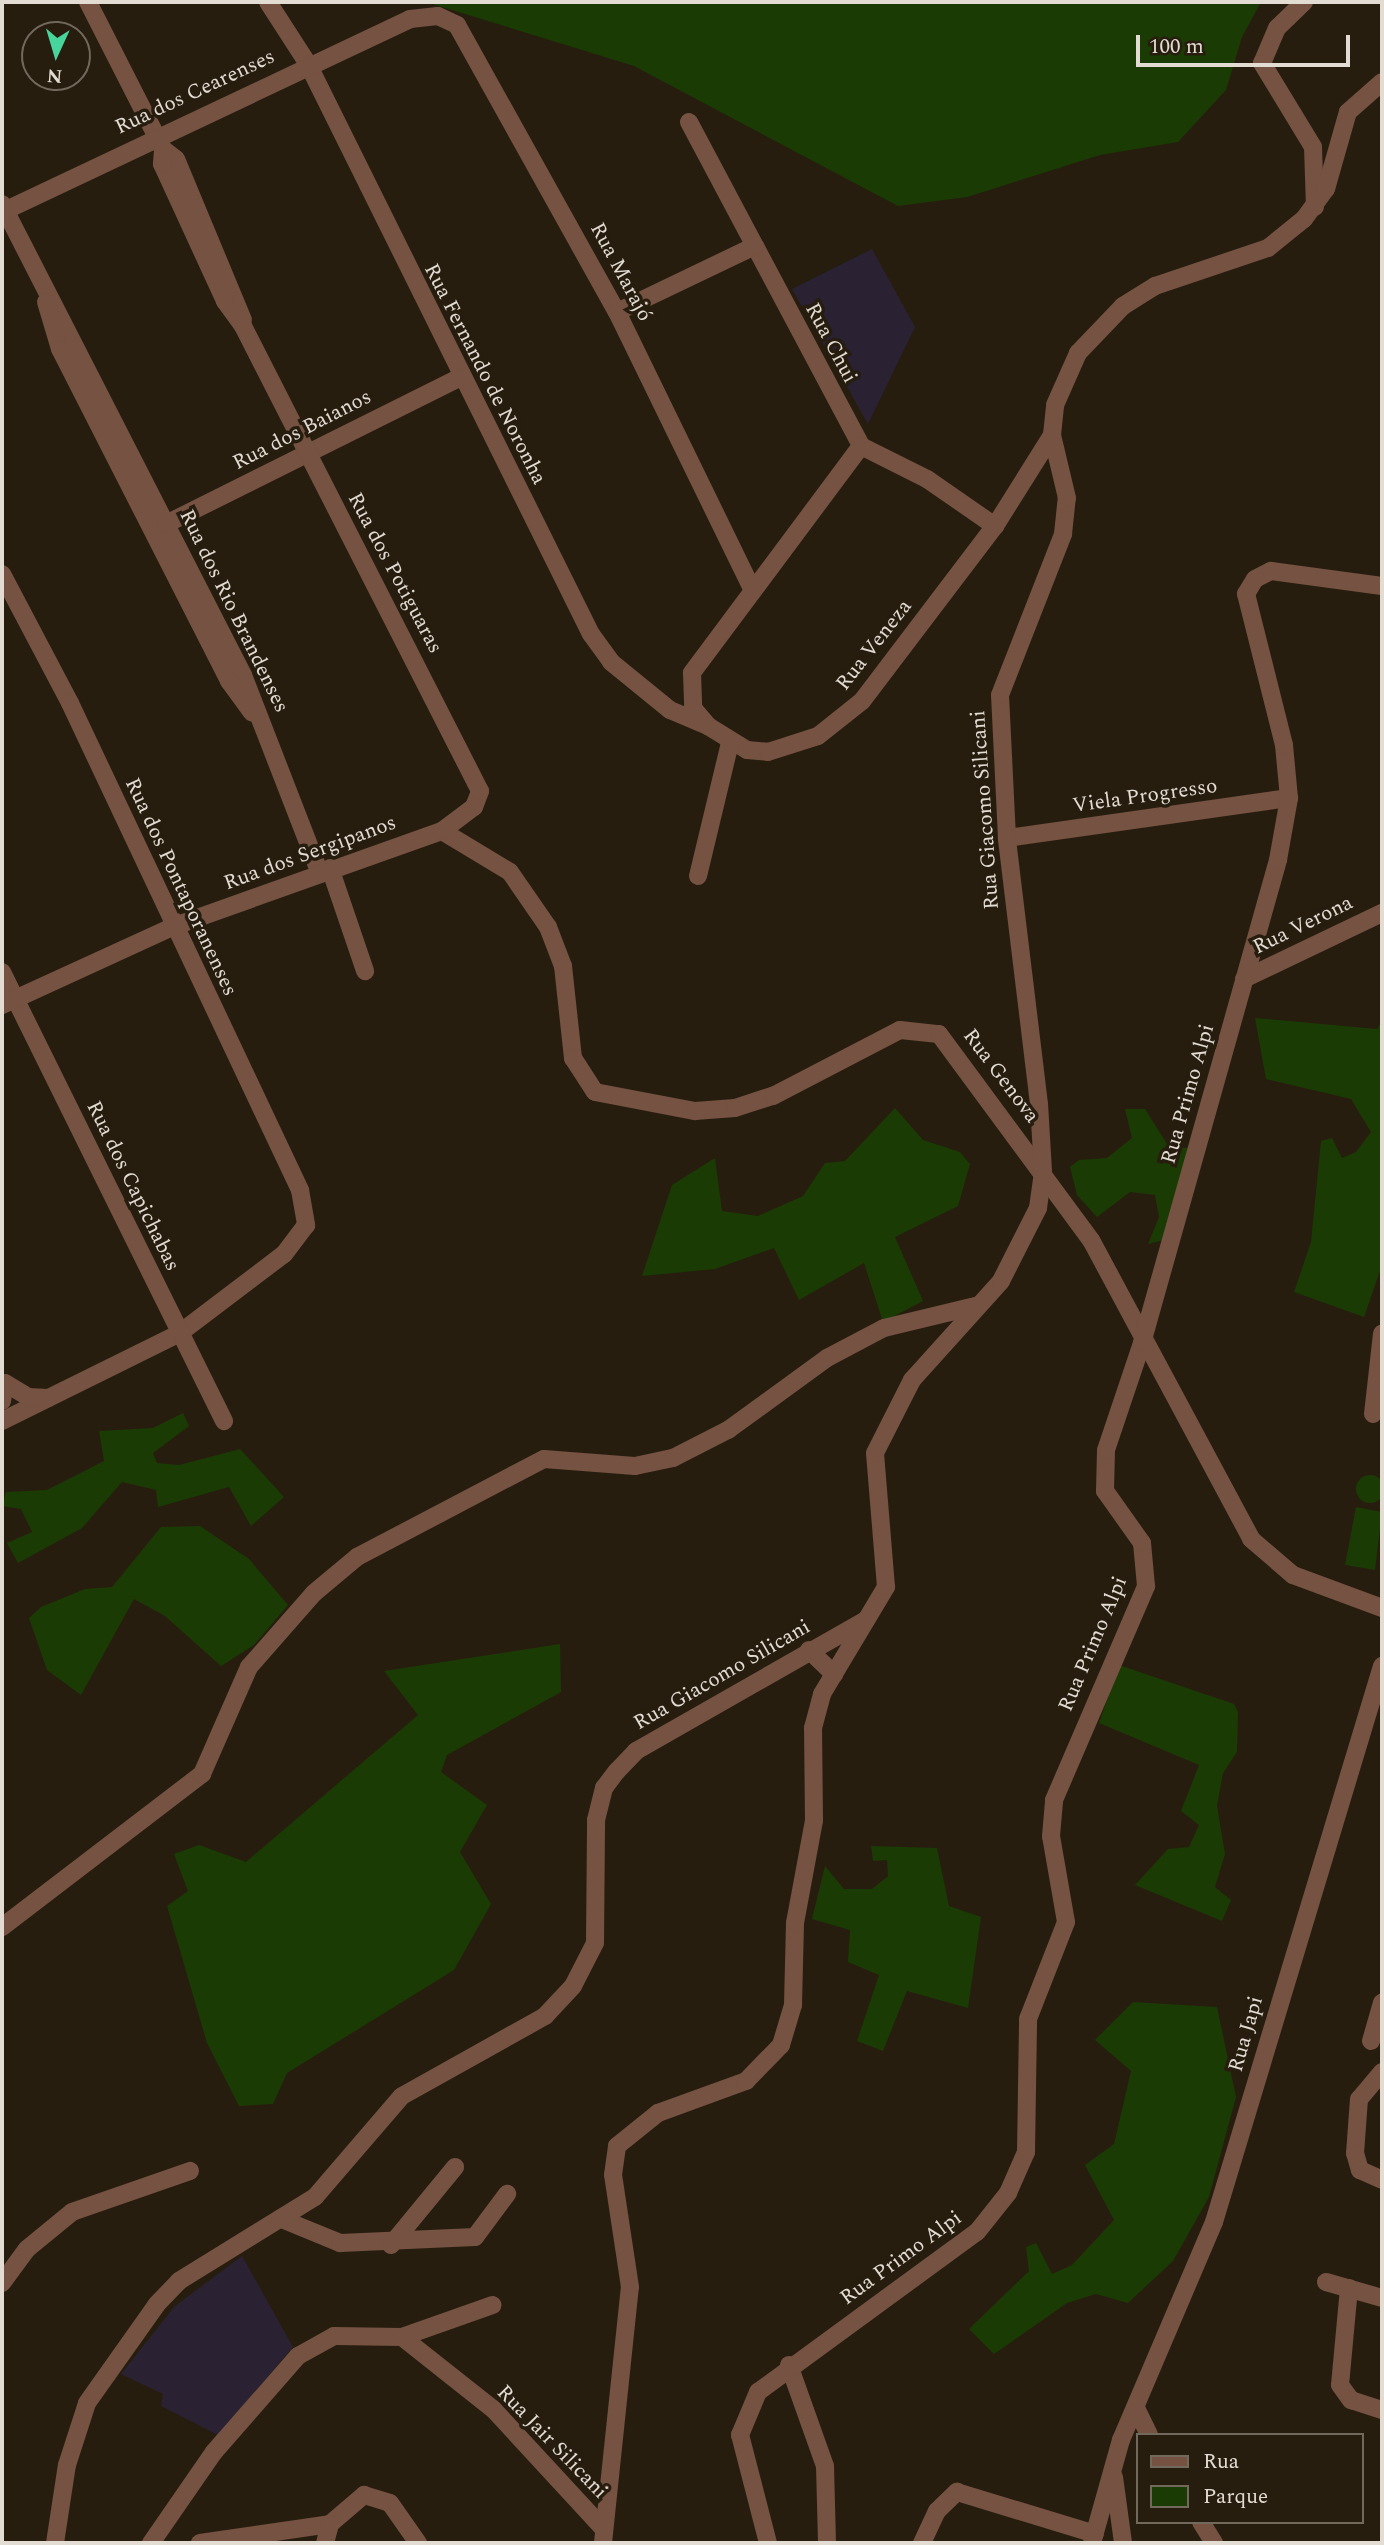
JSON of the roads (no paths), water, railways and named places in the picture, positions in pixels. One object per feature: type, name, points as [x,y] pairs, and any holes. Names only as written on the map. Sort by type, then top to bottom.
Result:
[{"type":"street","name":"Rua dos Potiguaras","points":[[88,2],[159,141],[176,159],[237,295],[243,326],[306,453],[474,772],[480,791],[474,807],[442,831]]},
{"type":"street","name":"Rua Fernando de Noronha","points":[[268,2],[308,64],[459,378],[605,653],[670,710],[708,726]]},
{"type":"street","points":[[1304,2],[1277,28],[1262,63],[1313,147],[1314,207]]},
{"type":"street","name":"Rua Marajó","points":[[410,19],[438,16],[469,39],[617,312],[753,591]]},
{"type":"street","name":"Rua dos Cearenses","points":[[3,208],[159,141],[308,64],[410,19]]},
{"type":"street","name":"Rua Giacomo Silicani","points":[[55,2543],[75,2435],[116,2354],[179,2281],[284,2220],[336,2175],[354,2144],[402,2096],[545,2016],[573,1986],[599,1919],[600,1804],[626,1761],[809,1650],[869,1619],[888,1570],[875,1453],[912,1380],[975,1306],[1001,1281],[1020,1249],[1038,1208],[1043,1171],[1007,838],[1000,695],[1063,534],[1067,498],[1052,435],[1066,377],[1106,319],[1155,286],[1268,248],[1314,207],[1348,112],[1382,82]]},
{"type":"street","name":"Rua Chui","points":[[689,122],[861,446]]},
{"type":"street","points":[[3,208],[43,292]]},
{"type":"street","points":[[617,312],[755,246]]},
{"type":"street","name":"Rua dos Rio Brandenses","points":[[43,292],[78,345],[268,733]]},
{"type":"street","name":"Rua dos Rio Brandenses","points":[[43,292],[60,349],[217,657],[268,733]]},
{"type":"street","name":"Rua dos Baianos","points":[[166,524],[459,378]]},
{"type":"street","name":"Rua Veneza","points":[[861,446],[692,673],[693,708],[708,726],[730,743],[768,752],[817,736],[841,720],[995,526],[1052,435]]},
{"type":"street","points":[[861,446],[927,479],[995,526]]},
{"type":"street","name":"Rua Primo Alpi","points":[[768,2543],[740,2435],[758,2392],[789,2364],[976,2232],[1008,2193],[1026,2152],[1028,2019],[1066,1923],[1051,1836],[1054,1800],[1146,1586],[1142,1544],[1105,1491],[1102,1472],[1142,1343],[1244,979],[1289,798],[1284,745],[1246,594],[1255,579],[1271,571],[1382,586]]},
{"type":"street","name":"Rua dos Pontaporanenses","points":[[2,574],[70,703],[172,927],[300,1190],[306,1225],[284,1254],[180,1333]]},
{"type":"street","points":[[268,733],[365,971]]},
{"type":"street","points":[[698,876],[730,743]]},
{"type":"street","name":"Viela Progresso","points":[[1007,838],[1289,798]]},
{"type":"street","name":"Rua dos Sergipanos","points":[[8,1002],[172,927],[325,870],[442,831]]},
{"type":"street","name":"Rua Genova","points":[[442,831],[510,872],[548,927],[563,966],[573,1058],[594,1092],[695,1111],[735,1108],[773,1096],[881,1038],[921,1028],[957,1051],[1091,1240],[1142,1343],[1251,1539],[1293,1575],[1382,1608]]},
{"type":"street","name":"Rua Verona","points":[[1244,979],[1382,914]]},
{"type":"street","name":"Rua dos Capichabas","points":[[2,972],[8,1002],[224,1421]]},
{"type":"street","points":[[2,1927],[202,1774],[249,1667],[314,1593],[366,1551],[544,1459],[635,1466],[673,1458],[727,1430],[827,1359],[884,1328],[975,1306]]},
{"type":"street","points":[[2,1421],[180,1333]]},
{"type":"street","points":[[1373,1414],[1382,1334]]},
{"type":"street","points":[[3,1386],[28,1397],[48,1398]]},
{"type":"street","points":[[602,2535],[629,2298],[629,2253],[613,2175],[617,2146],[658,2113],[754,2076],[780,2045],[793,2005],[795,1923],[814,1820],[813,1728],[834,1674],[869,1619]]},
{"type":"street","points":[[809,1650],[834,1674]]},
{"type":"street","name":"Rua Japi","points":[[1093,2539],[1136,2408],[1214,2222],[1382,1667]]},
{"type":"street","points":[[1371,2040],[1382,2003]]},
{"type":"street","points":[[1376,2178],[1356,2162],[1359,2099],[1382,2072]]},
{"type":"street","points":[[391,2245],[455,2167]]},
{"type":"street","points":[[2,2283],[27,2249],[72,2212],[190,2171]]},
{"type":"street","points":[[284,2220],[329,2240],[391,2245],[475,2237],[507,2194]]},
{"type":"street","points":[[1326,2282],[1382,2298]]},
{"type":"street","points":[[1349,2288],[1340,2385],[1351,2400],[1382,2410]]},
{"type":"street","points":[[151,2543],[214,2452],[298,2356],[334,2336],[402,2337],[493,2305]]},
{"type":"street","name":"Rua Jair Silicani","points":[[402,2337],[494,2410],[602,2535]]},
{"type":"street","points":[[789,2364],[825,2466],[827,2543]]},
{"type":"street","points":[[1136,2408],[1148,2433]]},
{"type":"street","points":[[1114,2471],[1123,2543]]},
{"type":"street","points":[[922,2543],[928,2525],[957,2492],[1093,2539]]},
{"type":"street","points":[[325,2543],[330,2525],[352,2498],[376,2496],[390,2503],[418,2543]]},
{"type":"street","points":[[1202,2524],[1214,2543]]},
{"type":"street","points":[[200,2543],[330,2525]]}]
